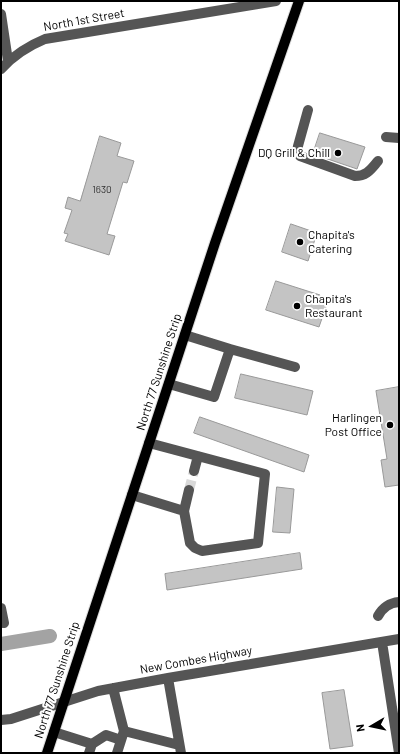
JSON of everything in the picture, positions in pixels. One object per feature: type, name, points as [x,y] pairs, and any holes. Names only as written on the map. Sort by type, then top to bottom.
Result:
[{"type":"main road","name":"North 77 Sunshine Strip","points":[[47,753],[185,335],[299,1]]},
{"type":"street","name":"North 1st Street","points":[[4,65],[28,47],[45,39],[246,3],[276,1]]},
{"type":"street","points":[[1,14],[4,65]]},
{"type":"street","points":[[308,110],[298,146],[297,152],[300,156],[355,176],[362,176],[368,173],[378,161]]},
{"type":"street","points":[[386,137],[399,138]]},
{"type":"street","points":[[185,335],[295,367]]},
{"type":"street","points":[[169,384],[214,397],[230,349]]},
{"type":"street","points":[[149,443],[265,474],[258,543],[202,551],[195,548],[190,544],[184,511],[189,490]]},
{"type":"street","points":[[194,471],[198,456]]},
{"type":"street","points":[[132,495],[184,511]]},
{"type":"street","points":[[378,616],[381,610],[386,606],[399,602]]},
{"type":"street","points":[[1,608],[4,623]]},
{"type":"street","name":"New Combes Highway","points":[[1,720],[10,719],[98,691],[399,639]]},
{"type":"street","points":[[382,642],[399,753]]},
{"type":"street","points":[[54,732],[90,751],[106,735],[122,735],[180,749],[168,678]]},
{"type":"street","points":[[113,688],[122,735],[117,753]]},
{"type":"building","name":"DQ Grill & Chill","points":[[320,133],[365,147],[357,169],[313,154]]},
{"type":"building","points":[[100,136],[121,143],[117,156],[134,161],[127,183],[123,182],[107,234],[115,236],[109,255],[65,241],[68,234],[64,233],[72,210],[65,208],[68,197],[80,201]]},
{"type":"building","name":"Chapita's Catering","points":[[291,224],[317,233],[308,261],[282,252]]},
{"type":"building","name":"Chapita's Restaurant","points":[[276,281],[320,295],[319,298],[328,301],[319,327],[266,310]]},
{"type":"building","points":[[241,374],[313,391],[307,415],[235,398]]},
{"type":"building","name":"Harlingen Post Office","points":[[399,387],[399,485],[385,487],[381,460],[387,459],[376,391]]},
{"type":"building","points":[[200,417],[309,455],[304,472],[194,433]]},
{"type":"building","points":[[277,487],[294,489],[290,533],[273,532]]},
{"type":"building","points":[[300,553],[302,569],[167,590],[165,574]]},
{"type":"building","points":[[344,690],[353,746],[330,749],[322,693]]},
{"type":"waterway","points":[[1,644],[50,636]]},
{"type":"tunnel","points":[[189,490],[194,471]]},
{"type":"place","name":"DQ Grill & Chill","points":[[338,153]]},
{"type":"place","name":"Chapita's Catering","points":[[300,242]]},
{"type":"place","name":"Chapita's Restaurant","points":[[297,306]]},
{"type":"place","name":"Harlingen Post Office","points":[[390,425]]}]
